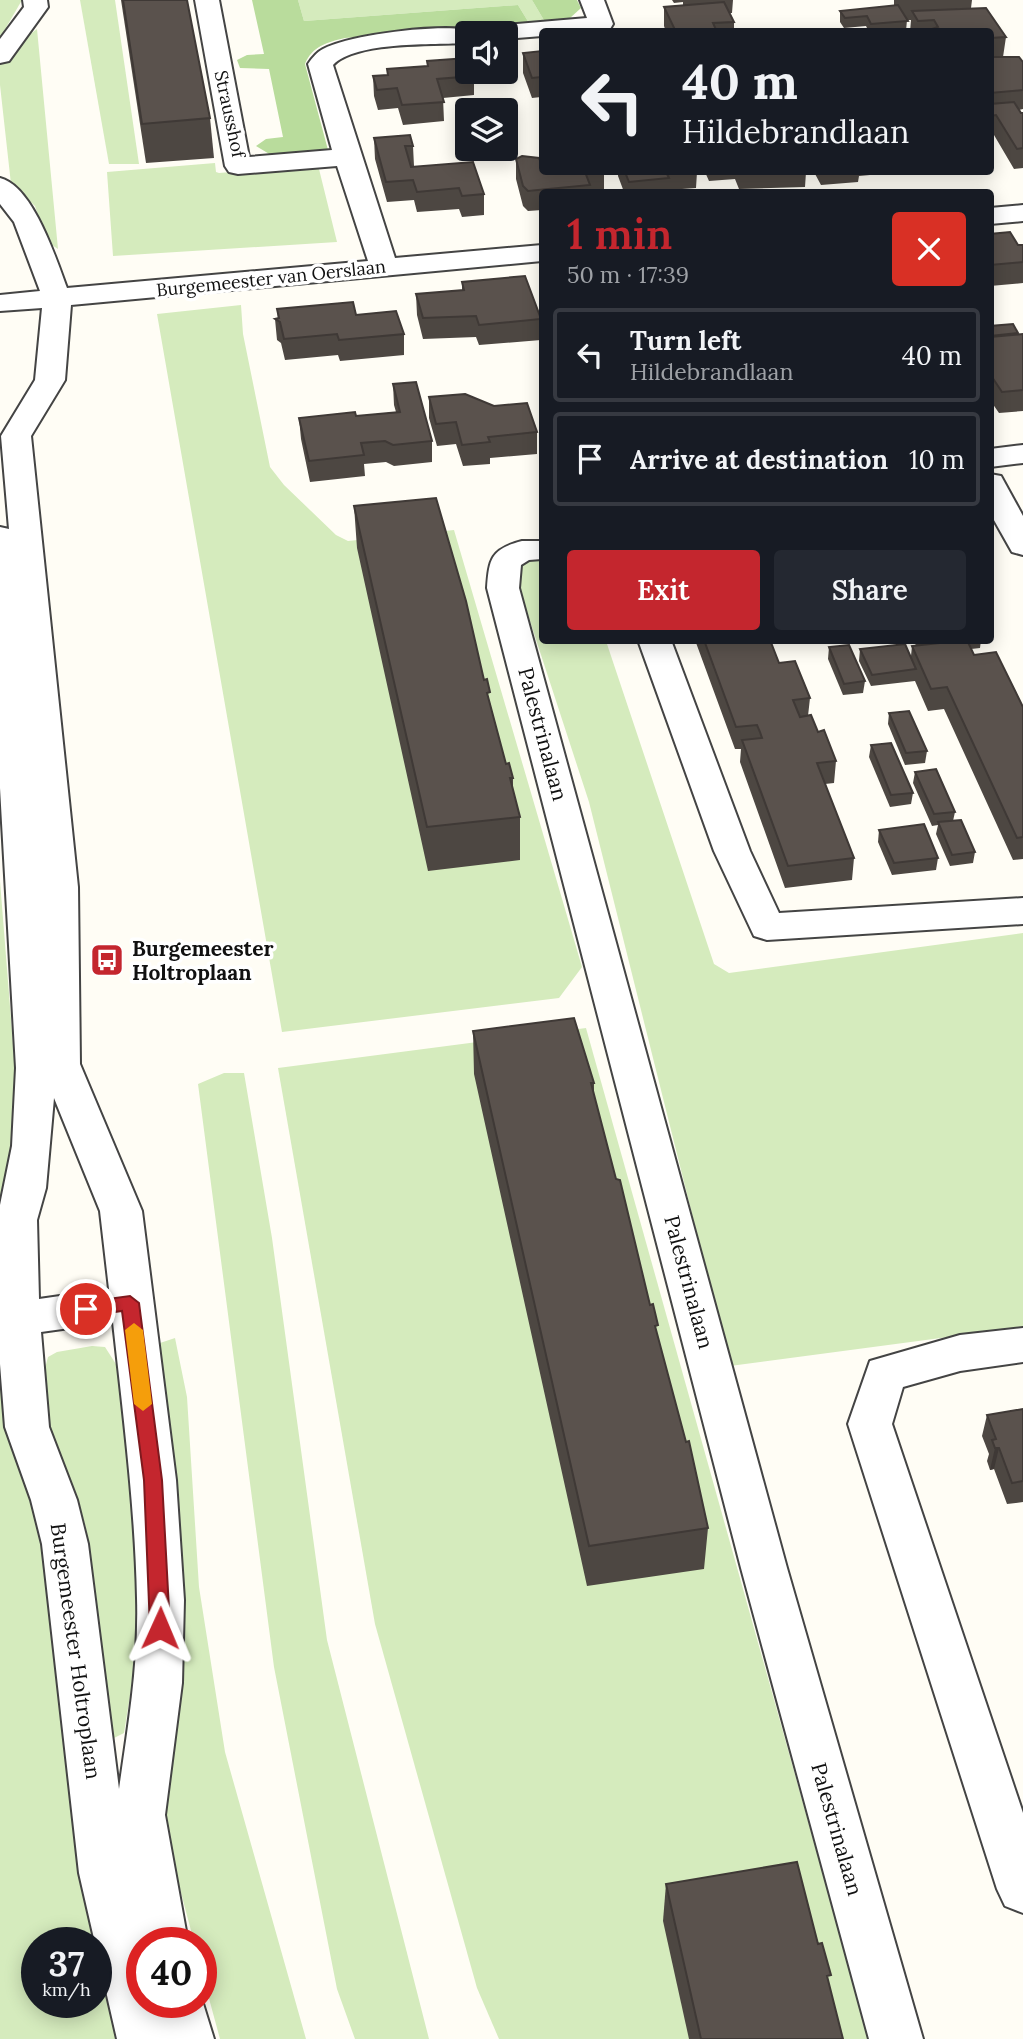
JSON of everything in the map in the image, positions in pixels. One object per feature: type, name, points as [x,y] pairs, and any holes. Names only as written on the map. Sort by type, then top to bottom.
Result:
[{"type":"street","points":[[0,55],[36,6],[36,0]]},
{"type":"street","name":"Strausshof","points":[[206,0],[238,166],[347,157]]},
{"type":"street","points":[[592,0],[607,28]]},
{"type":"street","points":[[518,32],[539,31]]},
{"type":"street","points":[[384,266],[347,157],[320,64],[322,59],[334,51],[356,45],[455,37]]},
{"type":"street","points":[[0,186],[27,221],[57,298],[50,380],[16,436],[60,887],[60,1064],[121,1210],[153,1480],[161,1600],[158,1683],[140,1815],[159,1927]]},
{"type":"street","points":[[994,216],[1023,213]]},
{"type":"street","name":"Burgemeester van Oerslaan","points":[[0,303],[539,253]]},
{"type":"street","points":[[994,458],[1023,454]]},
{"type":"street","points":[[994,491],[1023,545]]},
{"type":"street","name":"Burgemeester Holtroplaan","points":[[0,511],[36,1068],[32,1146],[26,1188],[16,1220],[9,1320],[27,1427],[54,1500],[65,1544],[104,1873],[144,2039]]},
{"type":"street","name":"Palestrinalaan","points":[[539,550],[522,551],[505,561],[503,587],[764,1568],[896,2039]]},
{"type":"street","points":[[655,644],[732,851],[767,927],[1023,911]]},
{"type":"street","points":[[9,1320],[130,1303]]},
{"type":"street","points":[[1023,1345],[960,1353],[885,1374],[870,1424],[1023,1889]]},
{"type":"street","points":[[181,2018],[187,2039]]},
{"type":"green space","points":[[0,0],[22,0],[0,38]]},
{"type":"green space","points":[[80,0],[115,0],[139,164],[109,164]]},
{"type":"green space","points":[[252,0],[298,0],[304,21],[518,5],[529,23],[455,21],[455,29],[345,38],[321,46],[305,64],[328,150],[271,155],[256,146],[266,139],[283,137],[269,69],[240,68],[237,60],[247,55],[264,54]]},
{"type":"green space","points":[[298,0],[532,0],[545,22],[529,23],[518,5],[304,21]]},
{"type":"green space","points":[[532,0],[577,0],[581,8],[570,18],[545,22]]},
{"type":"green space","points":[[37,29],[58,249],[46,241],[35,206],[11,184],[0,85],[0,57]]},
{"type":"green space","points":[[215,163],[216,172],[219,173],[318,165],[337,242],[113,256],[107,172]]},
{"type":"green space","points":[[241,305],[243,334],[270,467],[284,485],[336,535],[348,541],[454,530],[582,967],[559,998],[282,1032],[157,314]]},
{"type":"green space","points":[[539,557],[539,644],[607,644],[714,964],[729,973],[1023,933],[1023,1327],[730,1366],[589,802],[513,569],[518,560]]},
{"type":"green space","points":[[0,881],[17,1094],[0,1275]]},
{"type":"green space","points":[[586,1028],[869,2039],[499,2039],[477,1988],[375,1624],[278,1068]]},
{"type":"green space","points":[[224,1073],[244,1073],[272,1238],[327,1640],[429,2039],[355,2039],[337,1989],[274,1667],[198,1084]]},
{"type":"green space","points":[[175,1338],[187,1397],[199,1587],[225,1752],[306,2039],[220,2039],[214,2018],[217,2018],[217,1927],[190,1927],[160,1813],[184,1620],[160,1343]]},
{"type":"green space","points":[[92,1346],[105,1347],[121,1372],[143,1615],[124,1733],[110,1740],[101,1730],[86,1528],[76,1493],[50,1429],[44,1372],[48,1357],[57,1352]]},
{"type":"green space","points":[[0,1388],[6,1393],[49,1569],[74,1834],[93,1927],[21,1927],[21,2018],[112,2018],[112,2010],[119,2039],[0,2039]]},
{"type":"building","points":[[123,0],[187,0],[210,118],[142,124]]},
{"type":"building","points":[[724,2],[734,22],[713,23],[715,28],[674,28],[664,7]]},
{"type":"building","points":[[898,5],[908,21],[871,24],[867,16],[845,18],[840,11]]},
{"type":"building","points":[[986,8],[1006,37],[994,38],[994,28],[935,28],[938,27],[934,20],[918,21],[912,11]]},
{"type":"building","points":[[539,51],[539,77],[532,78],[523,53]]},
{"type":"building","points":[[994,57],[1019,57],[1023,62],[1023,90],[994,93]]},
{"type":"building","points":[[455,59],[455,78],[437,79],[444,102],[402,105],[397,88],[377,90],[373,76],[388,75],[387,69],[428,66],[427,61]]},
{"type":"building","points":[[1014,102],[1023,113],[1023,148],[1017,149],[994,115],[994,104]]},
{"type":"building","points":[[410,135],[413,146],[405,146],[411,167],[473,162],[484,194],[462,196],[459,188],[417,192],[413,180],[386,182],[374,138]]},
{"type":"building","points":[[522,156],[539,158],[539,175],[586,175],[590,185],[528,191],[523,186],[517,161]]},
{"type":"building","points":[[626,175],[668,175],[669,178],[629,182]]},
{"type":"building","points":[[1010,232],[1018,245],[1023,245],[1023,262],[994,265],[994,234]]},
{"type":"building","points":[[525,276],[539,319],[479,325],[476,316],[423,318],[416,294],[464,290],[462,282]]},
{"type":"building","points":[[353,302],[356,315],[396,311],[404,334],[339,340],[337,334],[284,339],[280,322],[275,319],[279,318],[277,309]]},
{"type":"building","points":[[1013,324],[1018,333],[994,336],[994,326]]},
{"type":"building","points":[[1023,334],[1023,390],[1002,392],[994,380],[994,337]]},
{"type":"building","points":[[416,382],[432,441],[393,445],[385,441],[361,443],[364,455],[309,461],[299,418],[355,412],[356,416],[400,412],[393,384]]},
{"type":"building","points":[[465,394],[494,406],[527,403],[537,432],[488,437],[490,442],[462,445],[456,422],[436,424],[429,397]]},
{"type":"building","points":[[436,498],[466,601],[484,680],[487,679],[490,692],[487,693],[506,764],[509,763],[513,778],[510,778],[520,817],[427,827],[354,506]]},
{"type":"building","points":[[705,644],[772,644],[779,663],[795,661],[810,698],[793,700],[800,717],[811,715],[818,732],[824,730],[836,761],[817,763],[854,858],[788,866],[742,740],[762,738],[760,732],[757,725],[736,727]]},
{"type":"building","points":[[905,644],[916,669],[872,675],[860,649]]},
{"type":"building","points":[[969,644],[974,655],[996,652],[1023,707],[1023,837],[1017,838],[947,687],[931,689],[912,646]]},
{"type":"building","points":[[849,645],[865,681],[844,684],[829,647]]},
{"type":"building","points":[[909,711],[927,751],[906,753],[889,713]]},
{"type":"building","points":[[891,743],[913,793],[891,795],[871,745]]},
{"type":"building","points":[[936,769],[955,812],[934,814],[915,772]]},
{"type":"building","points":[[961,820],[975,852],[952,855],[938,822]]},
{"type":"building","points":[[924,824],[938,858],[894,863],[879,830]]},
{"type":"building","points":[[574,1018],[594,1083],[591,1083],[616,1179],[620,1180],[650,1305],[653,1304],[658,1325],[655,1326],[686,1442],[689,1441],[708,1528],[589,1546],[473,1031]]},
{"type":"building","points":[[1023,1409],[1023,1481],[1012,1483],[999,1448],[995,1448],[992,1440],[996,1439],[987,1415]]},
{"type":"building","points":[[797,1862],[818,1944],[822,1943],[831,1975],[827,1976],[843,2039],[701,2039],[666,1884]]},
{"type":"slow traffic","points":[[134,1330],[143,1404]]},
{"type":"place","name":"Burgemeester Holtroplaan","points":[[107,960]]},
{"type":"route","points":[[86,1309],[130,1303],[153,1480],[161,1600],[160,1628]]}]
